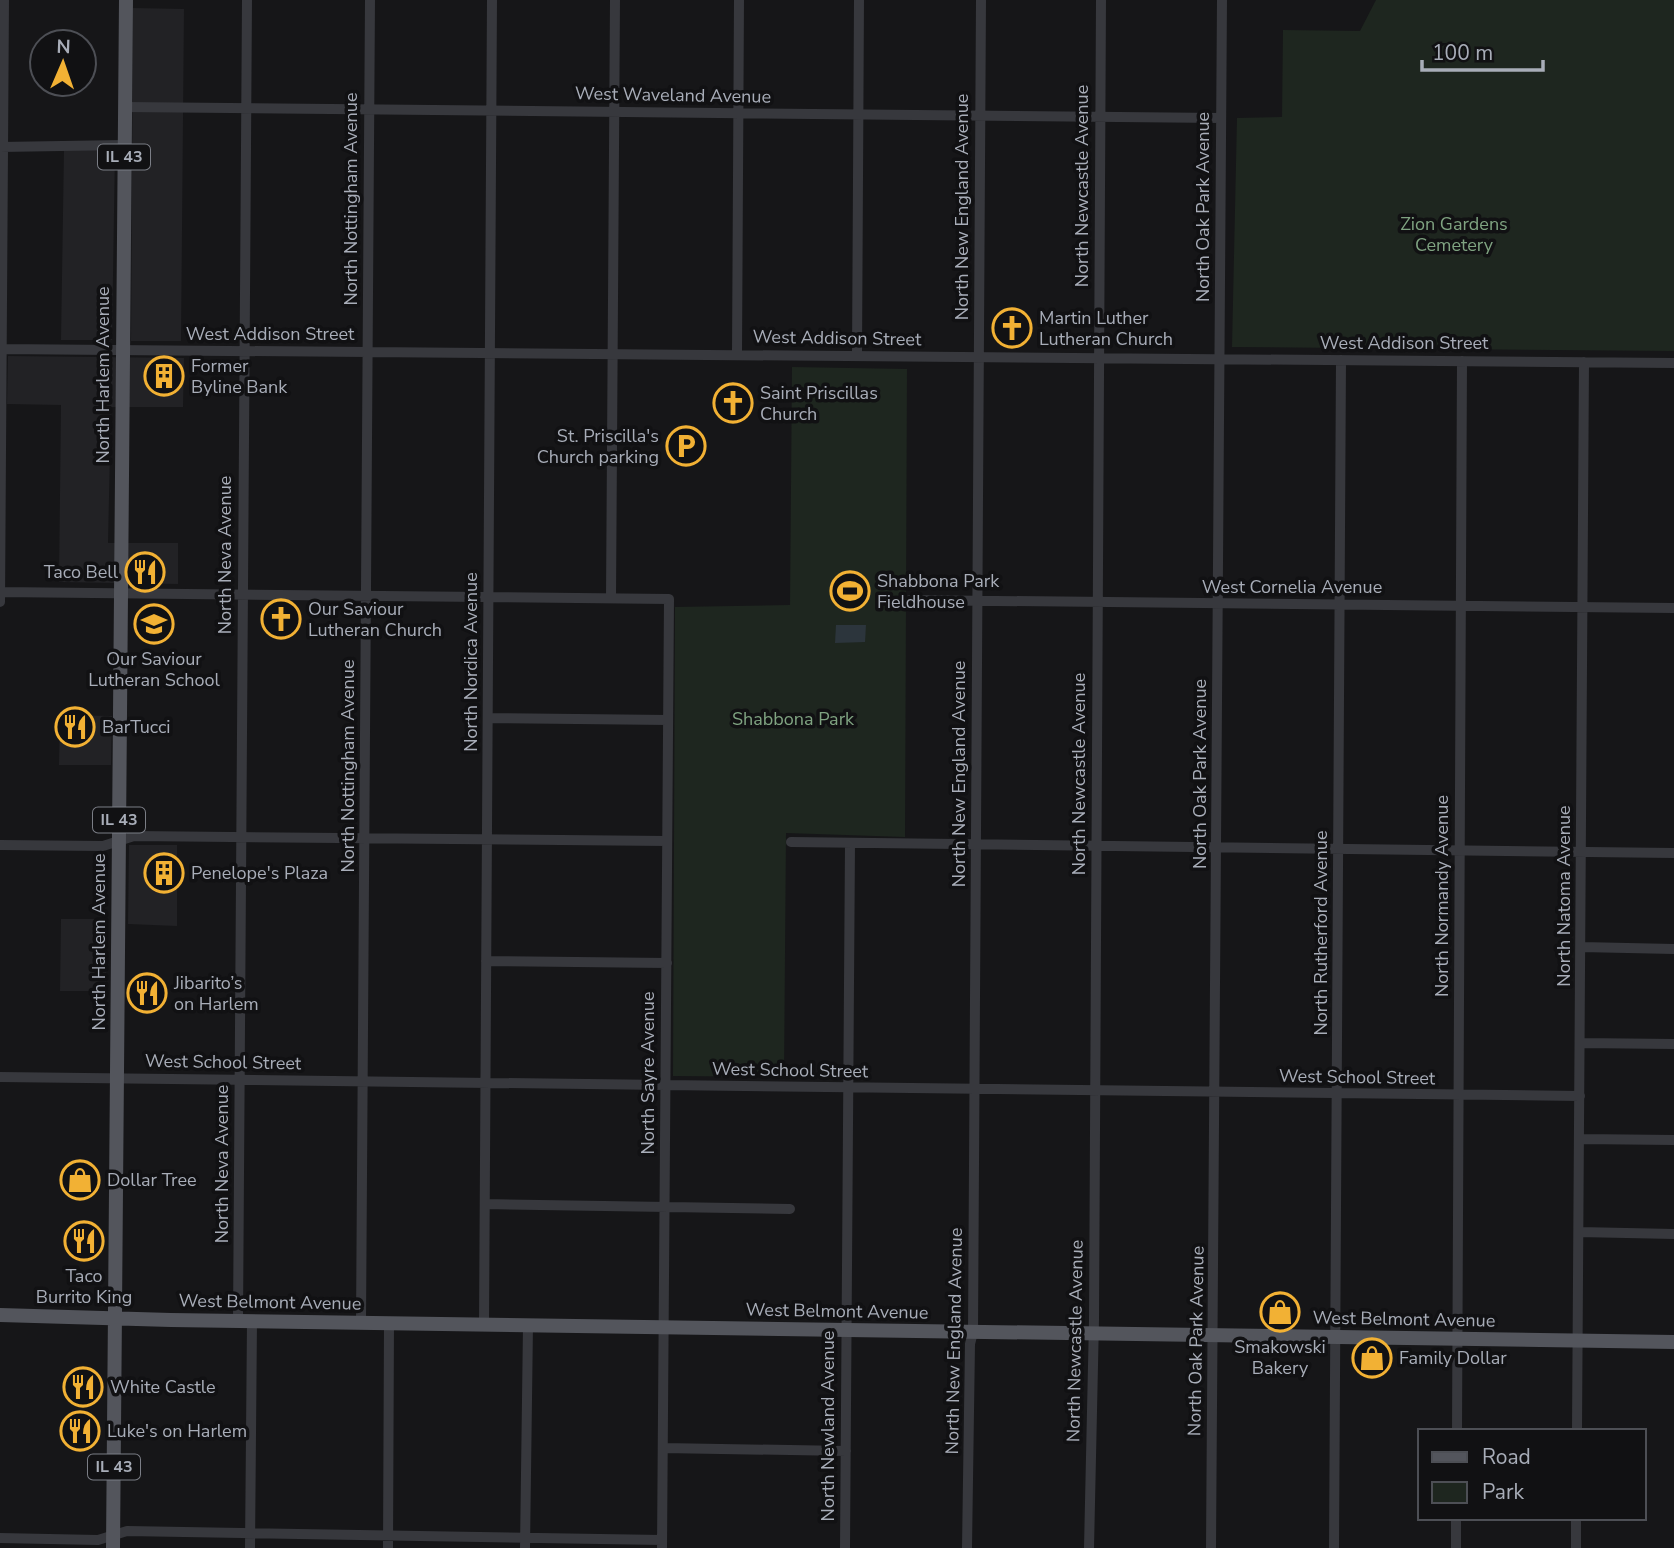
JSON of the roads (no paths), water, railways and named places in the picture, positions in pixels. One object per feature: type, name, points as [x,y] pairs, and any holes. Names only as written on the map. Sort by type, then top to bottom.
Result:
[{"type":"main road","name":"North Harlem Avenue","points":[[113,1541],[126,0]]},
{"type":"main road","name":"West Belmont Avenue","points":[[0,1315],[484,1325],[1674,1342]]},
{"type":"street","points":[[0,602],[4,0]]},
{"type":"street","name":"North Neva Avenue","points":[[247,0],[240,1080],[250,1548]]},
{"type":"street","name":"North Nottingham Avenue","points":[[361,1323],[370,0]]},
{"type":"street","name":"North Nordica Avenue","points":[[484,1325],[492,0]]},
{"type":"street","points":[[0,592],[611,598],[615,0]]},
{"type":"street","points":[[737,355],[739,0]]},
{"type":"street","points":[[857,356],[859,0]]},
{"type":"street","name":"North New England Avenue","points":[[967,1548],[970,1344],[973,1332],[981,0]]},
{"type":"street","name":"North Newcastle Avenue","points":[[1089,1548],[1095,1091],[1101,0]]},
{"type":"street","name":"North Oak Park Avenue","points":[[1211,1548],[1222,0]]},
{"type":"street","name":"West Waveland Avenue","points":[[125,107],[1221,118]]},
{"type":"street","points":[[2,147],[124,145]]},
{"type":"street","name":"West Addison Street","points":[[2,349],[1674,363]]},
{"type":"street","name":"North Rutherford Avenue","points":[[1334,1548],[1341,360]]},
{"type":"street","name":"North Normandy Avenue","points":[[1457,1429],[1462,361]]},
{"type":"street","name":"North Natoma Avenue","points":[[1577,1429],[1584,362]]},
{"type":"street","name":"North Sayre Avenue","points":[[611,598],[669,599],[662,1544]]},
{"type":"street","name":"West Cornelia Avenue","points":[[910,600],[1674,608]]},
{"type":"street","points":[[488,719],[668,720]]},
{"type":"street","points":[[0,845],[103,846],[134,836],[667,841]]},
{"type":"street","points":[[791,842],[1674,853]]},
{"type":"street","name":"North Newland Avenue","points":[[845,1548],[850,843]]},
{"type":"street","points":[[1581,947],[1674,949]]},
{"type":"street","points":[[486,961],[667,963]]},
{"type":"street","points":[[1580,1043],[1674,1044]]},
{"type":"street","name":"West School Street","points":[[0,1077],[1580,1096]]},
{"type":"street","points":[[1580,1139],[1674,1140]]},
{"type":"street","points":[[485,1204],[790,1209]]},
{"type":"street","points":[[1579,1232],[1674,1234]]},
{"type":"street","points":[[388,1548],[389,1323]]},
{"type":"street","points":[[525,1543],[528,1325]]},
{"type":"street","points":[[663,1448],[846,1451]]},
{"type":"street","points":[[1456,1520],[1456,1548]]},
{"type":"street","points":[[1576,1520],[1576,1548]]},
{"type":"street","points":[[0,1538],[113,1541],[127,1531],[388,1536],[525,1543],[662,1544]]},
{"type":"place","name":"Martin Luther Lutheran Church","points":[[1012,328]]},
{"type":"place","name":"Former Byline Bank","points":[[164,376]]},
{"type":"place","name":"Saint Priscillas Church","points":[[733,403]]},
{"type":"place","name":"St. Priscilla's Church parking","points":[[686,446]]},
{"type":"place","name":"Taco Bell","points":[[145,572]]},
{"type":"place","name":"Shabbona Park Fieldhouse","points":[[850,591]]},
{"type":"place","name":"Our Saviour Lutheran Church","points":[[281,619]]},
{"type":"place","name":"Our Saviour Lutheran School","points":[[154,624]]},
{"type":"place","name":"BarTucci","points":[[75,727]]},
{"type":"place","name":"Penelope's Plaza","points":[[164,873]]},
{"type":"place","name":"Jibarito’s on Harlem","points":[[147,993]]},
{"type":"place","name":"Dollar Tree","points":[[80,1180]]},
{"type":"place","name":"Taco Burrito King","points":[[84,1241]]},
{"type":"place","name":"Smakowski Bakery","points":[[1280,1312]]},
{"type":"place","name":"Family Dollar","points":[[1372,1358]]},
{"type":"place","name":"White Castle","points":[[83,1387]]},
{"type":"place","name":"Luke's on Harlem","points":[[80,1431]]},
{"type":"park label","name":"Zion Gardens Cemetery","points":[[1454,234]]},
{"type":"park label","name":"Shabbona Park","points":[[793,719]]}]
